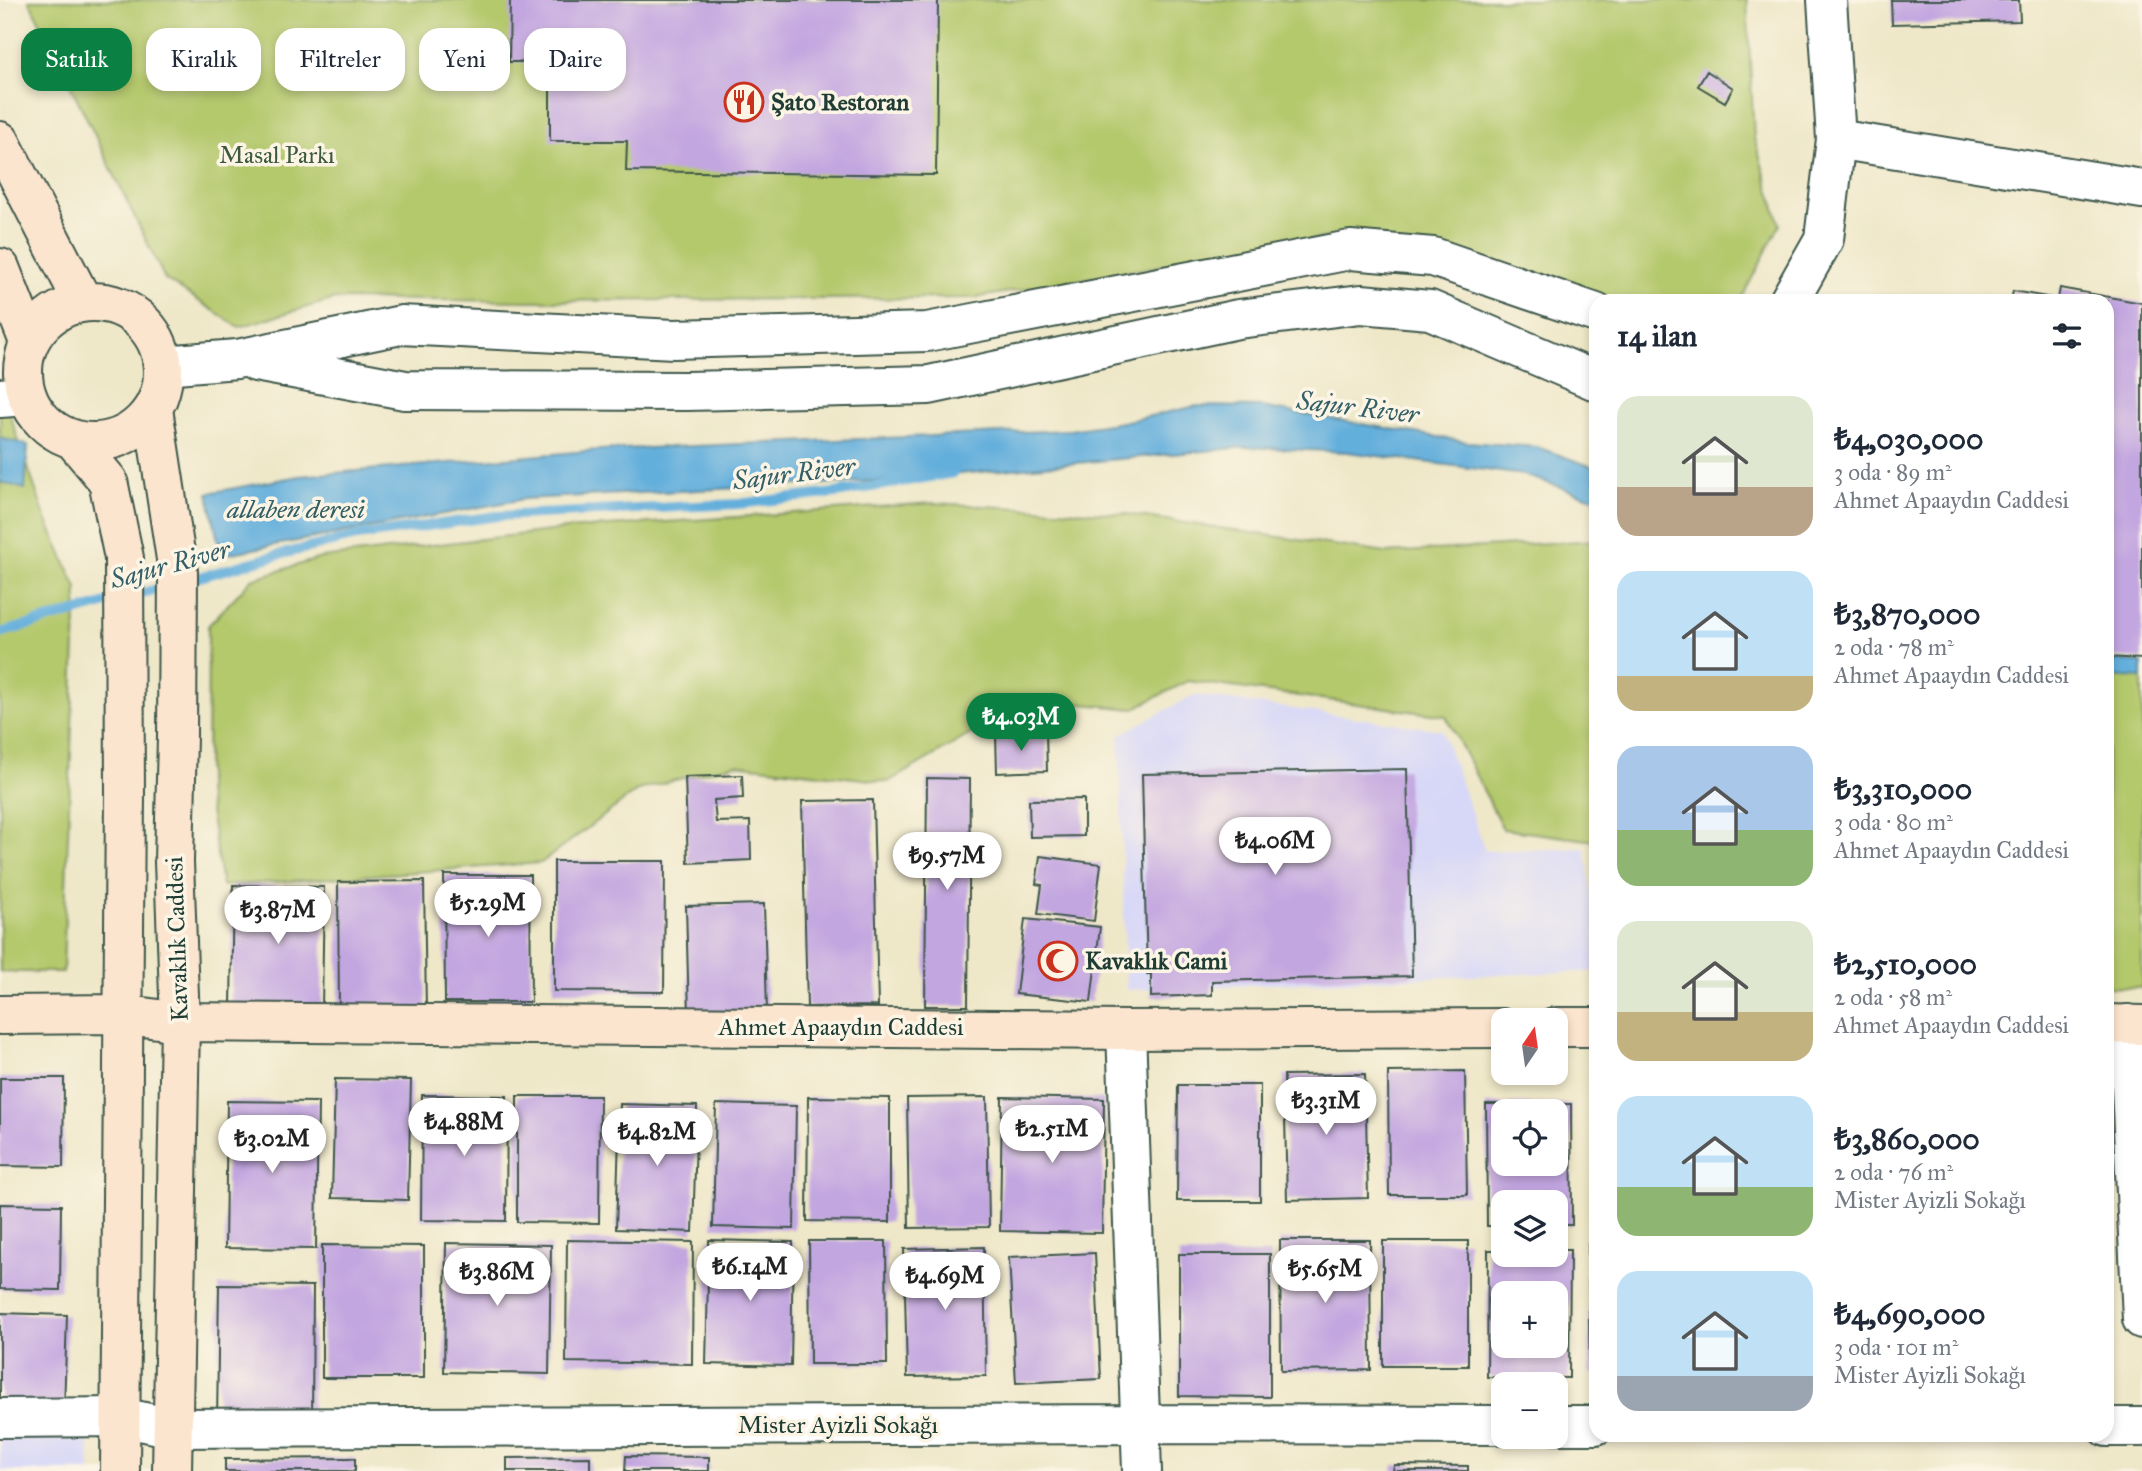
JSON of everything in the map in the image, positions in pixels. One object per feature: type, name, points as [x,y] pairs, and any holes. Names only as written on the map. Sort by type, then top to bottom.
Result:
[{"type":"street","points":[[1793,294],[1824,239],[1836,139],[1827,0]]},
{"type":"street","points":[[1836,139],[2142,189]]},
{"type":"street","points":[[0,141],[83,302]]},
{"type":"street","points":[[163,365],[237,359],[401,325],[674,339],[927,332],[1350,250],[1433,257],[1589,311]]},
{"type":"street","points":[[0,268],[29,342]]},
{"type":"street","points":[[83,302],[106,303],[127,311],[145,325],[157,344],[163,365],[162,388],[153,409],[141,423],[118,437],[91,442],[72,439],[58,433],[14,397],[23,379],[29,342],[43,323],[61,309],[83,302]]},
{"type":"street","points":[[237,359],[405,390],[687,391],[929,385],[1238,319],[1361,304],[1430,310],[1589,378]]},
{"type":"street","name":"Kavaklık Caddesi","points":[[153,409],[178,572],[174,862],[180,1022],[172,1471]]},
{"type":"street","name":"Kavaklık Caddesi","points":[[72,439],[108,481],[124,558],[120,1471]]},
{"type":"street","name":"Ahmet Apaaydın Caddesi","points":[[0,1014],[121,1014],[180,1022],[1126,1030],[1491,1028]]},
{"type":"street","points":[[2126,1025],[2142,1319]]},
{"type":"street","points":[[1568,1027],[1589,1027]]},
{"type":"street","points":[[1126,1030],[1142,1471]]},
{"type":"street","name":"Mister Ayizli Sokağı","points":[[0,1418],[121,1417],[173,1427],[1491,1425]]},
{"type":"street","points":[[1568,1425],[1589,1425]]},
{"type":"street","points":[[2114,1427],[2142,1427]]},
{"type":"shaded area","points":[[1194,695],[1442,730],[1485,851],[1585,848],[1589,876],[1589,971],[1126,990],[1119,735]]},
{"type":"shaded area","points":[[89,1434],[90,1471],[0,1471],[0,1436]]},
{"type":"green space","name":"Masal Parkı","points":[[29,0],[1747,0],[1754,138],[1780,225],[1744,294],[1589,294],[1589,298],[1345,234],[974,298],[529,301],[335,299],[239,327],[165,279],[73,91],[132,91],[132,28],[43,28]]},
{"type":"green space","points":[[0,386],[45,517],[77,588],[63,972],[0,972]]},
{"type":"green space","points":[[933,503],[1126,514],[1386,553],[1589,540],[1589,840],[1503,829],[1446,716],[1188,681],[1133,709],[1031,699],[888,782],[735,764],[638,790],[541,863],[222,886],[207,792],[208,626],[252,579],[321,558],[567,529]]},
{"type":"green space","points":[[2142,673],[2142,988],[2114,987],[2114,676]]},
{"type":"water","name":"allaben deresi","points":[[1197,406],[1261,407],[1468,442],[1537,447],[1589,466],[1589,497],[1524,475],[1347,452],[1247,447],[894,480],[524,499],[221,555],[208,493],[299,476],[599,450],[1070,430]]},
{"type":"water","points":[[0,438],[28,445],[25,489],[0,482]]},
{"type":"water","points":[[2114,661],[2142,663],[2142,678],[2114,676]]},
{"type":"building","name":"Şato Restoran","points":[[510,0],[938,0],[936,175],[626,171],[627,141],[550,141],[550,91],[626,91],[626,28],[524,28],[524,62],[510,62]]},
{"type":"building","points":[[1891,0],[2019,0],[2020,21],[1892,24]]},
{"type":"building","points":[[1707,71],[1733,88],[1725,102],[1698,86]]},
{"type":"building","points":[[2060,288],[2093,294],[2059,294]]},
{"type":"building","points":[[2114,298],[2142,303],[2142,659],[2114,657]]},
{"type":"building","points":[[1046,733],[1047,771],[997,773],[996,734]]},
{"type":"building","points":[[1407,769],[1412,976],[1212,981],[1212,995],[1151,997],[1151,974],[1147,974],[1142,774]]},
{"type":"building","points":[[742,775],[743,798],[714,800],[716,822],[750,821],[751,860],[688,863],[685,777]]},
{"type":"building","points":[[927,778],[970,779],[968,1006],[925,1006]]},
{"type":"building","points":[[1084,799],[1084,836],[1030,837],[1029,800]]},
{"type":"building","points":[[873,800],[878,1006],[807,1007],[802,801]]},
{"type":"building","points":[[1040,856],[1101,864],[1094,921],[1038,914],[1042,885],[1036,884]]},
{"type":"building","points":[[554,861],[665,861],[664,992],[554,991]]},
{"type":"building","points":[[444,875],[530,875],[531,1002],[445,1002]]},
{"type":"building","points":[[424,881],[426,1010],[339,1011],[338,882]]},
{"type":"building","points":[[233,885],[324,887],[322,1008],[231,1006]]},
{"type":"building","points":[[764,904],[767,1012],[689,1014],[686,906]]},
{"type":"building","name":"Kavaklık Cami","points":[[1025,919],[1100,927],[1091,1002],[1016,994]]},
{"type":"building","points":[[1465,1071],[1467,1195],[1389,1195],[1388,1072]]},
{"type":"building","points":[[1365,1074],[1368,1198],[1287,1200],[1284,1075]]},
{"type":"building","points":[[0,1078],[64,1078],[63,1167],[0,1166]]},
{"type":"building","points":[[335,1079],[411,1080],[408,1200],[332,1198]]},
{"type":"building","points":[[1178,1085],[1260,1085],[1260,1201],[1177,1201]]},
{"type":"building","points":[[422,1095],[507,1096],[506,1221],[421,1220]]},
{"type":"building","points":[[517,1096],[600,1096],[599,1223],[517,1222]]},
{"type":"building","points":[[808,1097],[890,1098],[890,1222],[807,1221]]},
{"type":"building","points":[[987,1097],[989,1227],[909,1228],[907,1098]]},
{"type":"building","points":[[1002,1097],[1104,1099],[1102,1233],[1000,1231]]},
{"type":"building","points":[[227,1101],[318,1102],[316,1249],[225,1248]]},
{"type":"building","points":[[620,1104],[697,1106],[693,1232],[616,1229]]},
{"type":"building","points":[[716,1104],[796,1106],[794,1229],[713,1227]]},
{"type":"building","points":[[1486,1104],[1491,1104],[1491,1176],[1568,1176],[1568,1104],[1571,1104],[1572,1225],[1568,1225],[1568,1190],[1491,1190],[1491,1226],[1487,1226]]},
{"type":"building","points":[[0,1204],[61,1205],[60,1290],[0,1289]]},
{"type":"building","points":[[567,1240],[693,1242],[692,1364],[566,1362]]},
{"type":"building","points":[[709,1240],[793,1242],[791,1366],[706,1364]]},
{"type":"building","points":[[1280,1240],[1370,1240],[1371,1370],[1281,1371]]},
{"type":"building","points":[[809,1241],[886,1241],[887,1364],[810,1364]]},
{"type":"building","points":[[1383,1241],[1468,1241],[1468,1366],[1383,1366]]},
{"type":"building","points":[[446,1243],[551,1245],[549,1374],[444,1372]]},
{"type":"building","points":[[1588,1244],[1589,1244],[1589,1309]]},
{"type":"building","points":[[322,1245],[424,1246],[424,1378],[322,1378]]},
{"type":"building","points":[[984,1247],[986,1376],[907,1377],[904,1249]]},
{"type":"building","points":[[1488,1250],[1491,1250],[1491,1267],[1568,1267],[1570,1250],[1569,1378],[1568,1372],[1491,1372],[1491,1377],[1487,1377]]},
{"type":"building","points":[[1095,1253],[1101,1379],[1016,1383],[1009,1257]]},
{"type":"building","points":[[1179,1254],[1270,1254],[1270,1397],[1179,1396]]},
{"type":"building","points":[[219,1285],[313,1286],[312,1423],[217,1422]]},
{"type":"building","points":[[0,1313],[67,1315],[64,1410],[0,1409]]},
{"type":"building","points":[[626,1456],[709,1457],[709,1471],[625,1471]]},
{"type":"building","points":[[590,1457],[590,1471],[507,1471],[507,1458]]},
{"type":"building","points":[[355,1458],[355,1471],[225,1471],[225,1459]]},
{"type":"building","points":[[1394,1465],[1468,1466],[1468,1471],[1393,1471]]},
{"type":"waterway","name":"Sajur River","points":[[0,633],[278,555],[357,536],[497,516],[737,504],[836,493],[953,473]]},
{"type":"place","name":"Şato Restoran","points":[[744,102]]},
{"type":"place","name":"Kavaklık Cami","points":[[1058,961]]}]
